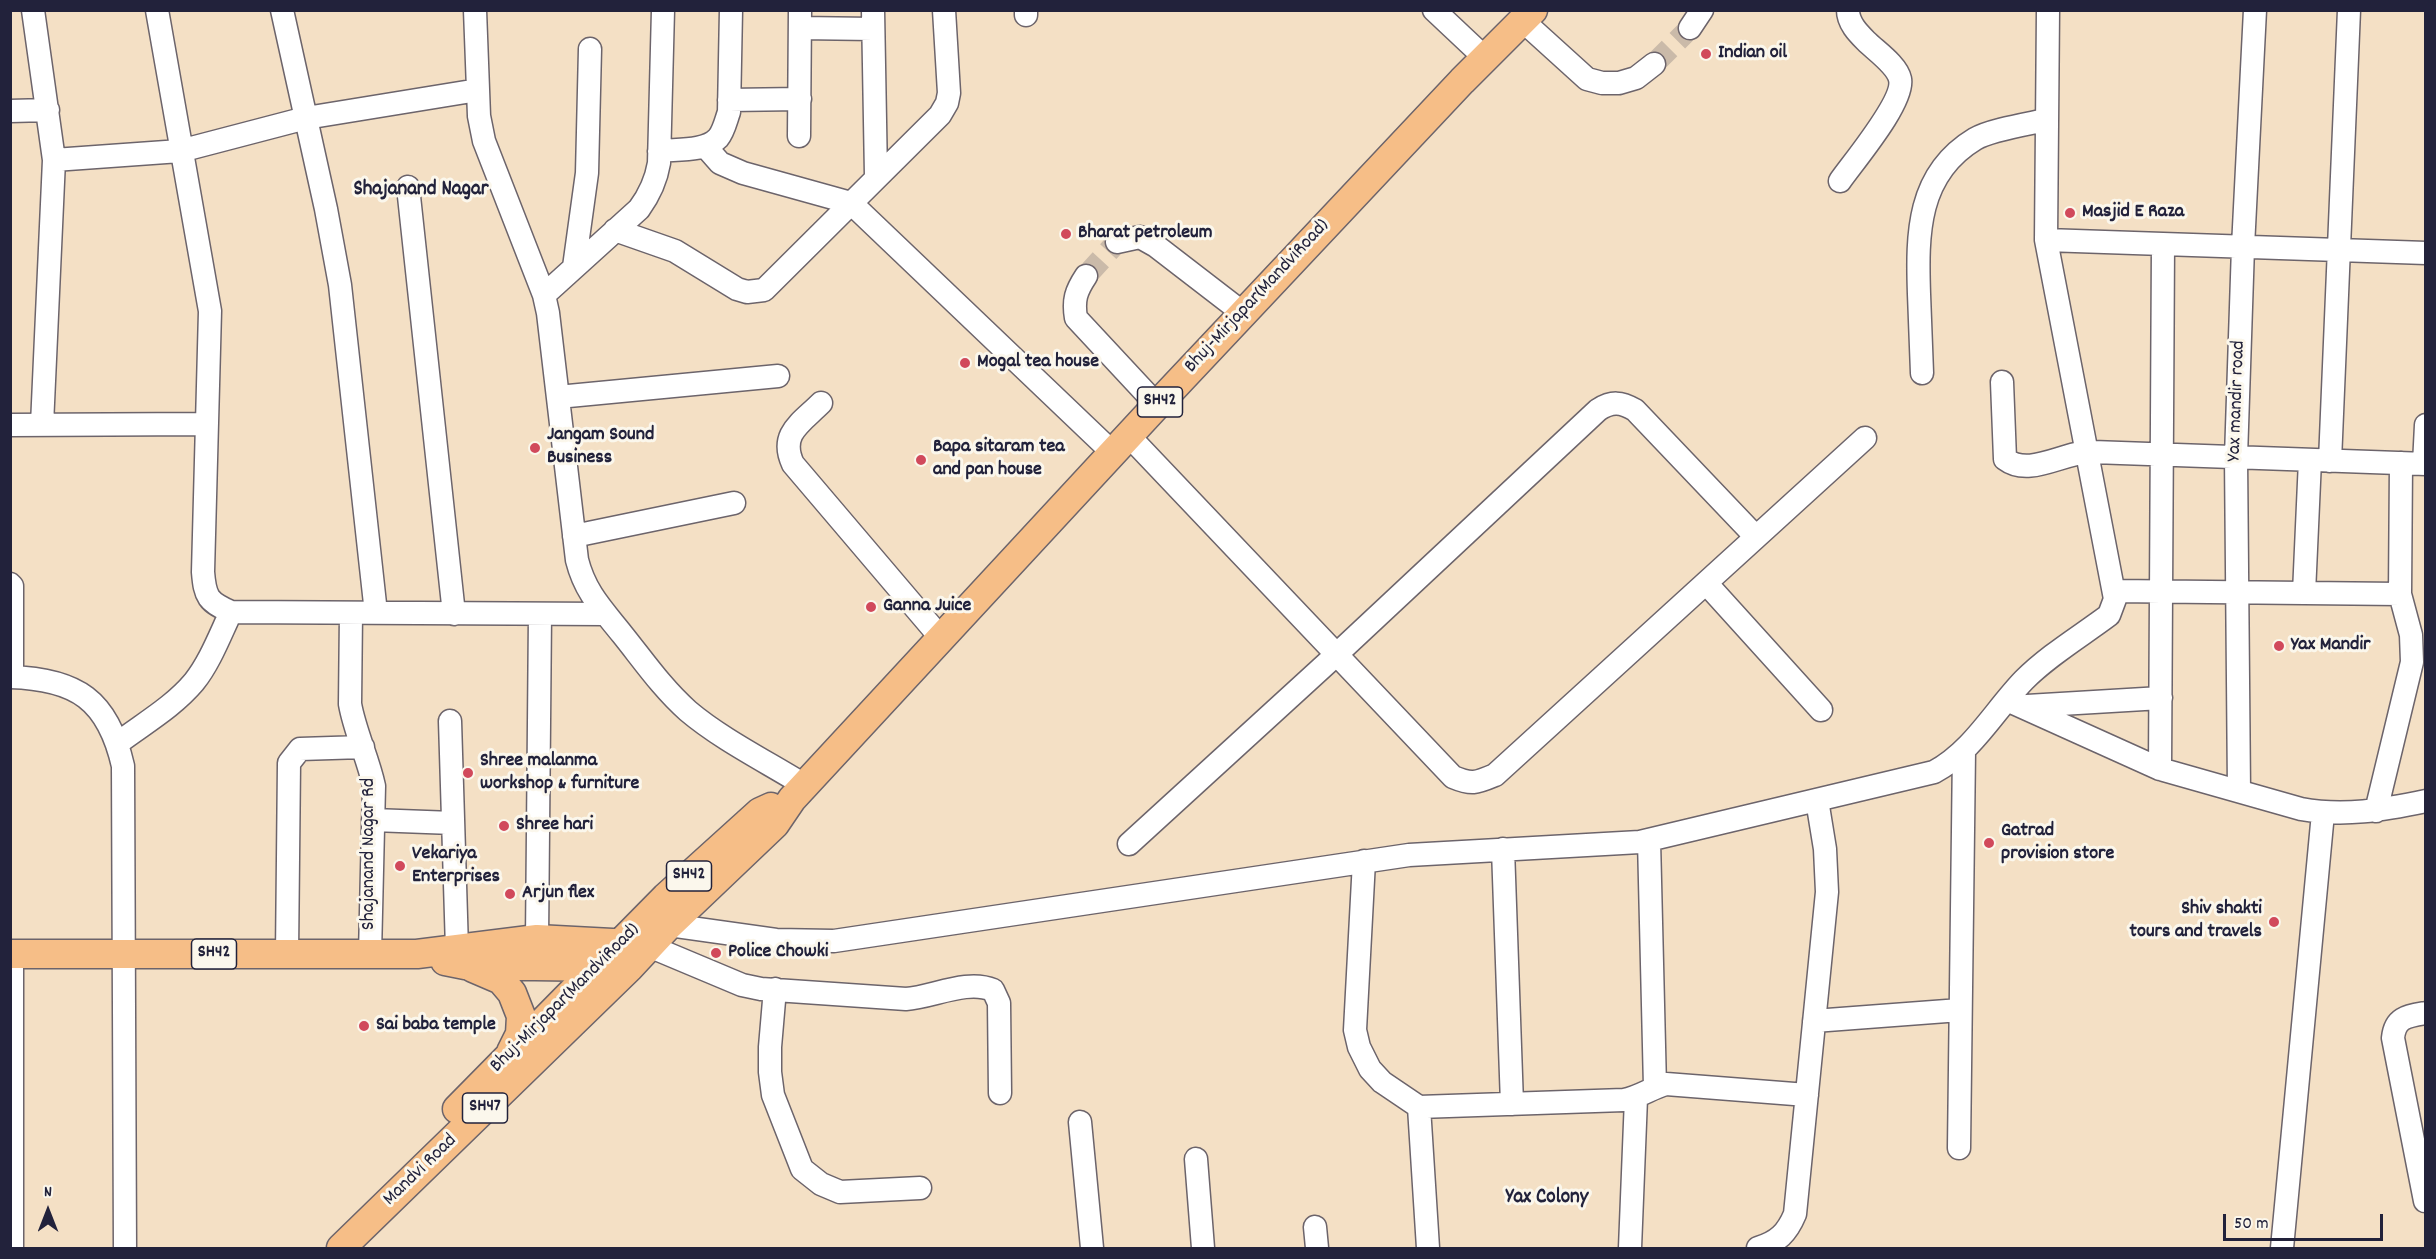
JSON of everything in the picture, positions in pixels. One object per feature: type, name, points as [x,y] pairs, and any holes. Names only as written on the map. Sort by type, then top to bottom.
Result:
[{"type":"main road","name":"Bhuj-Mirjapar(MandviRoad)","points":[[625,955],[649,946],[776,824],[798,792],[1157,405],[1485,58],[1528,16]]},
{"type":"main road","name":"Bhuj-Mirjapar(MandviRoad)","points":[[625,955],[666,897],[760,812],[798,792]]},
{"type":"main road","name":"SH42","points":[[461,957],[537,939],[625,955]]},
{"type":"main road","name":"SH42","points":[[11,954],[417,954],[596,967],[625,955]]},
{"type":"main road","name":"Mandvi Road","points":[[341,1248],[625,955]]},
{"type":"main road","name":"SH42","points":[[461,957],[501,980],[512,993],[520,1016],[520,1034],[509,1056]]},
{"type":"main road","name":"Bhuj-Mirjapar(MandviRoad)","points":[[336,1248],[437,1130],[596,967]]},
{"type":"street","points":[[33,10],[54,160],[42,425]]},
{"type":"street","points":[[157,10],[210,311],[205,591],[213,604],[231,612],[606,614]]},
{"type":"street","points":[[282,10],[340,285],[376,613]]},
{"type":"street","points":[[475,10],[479,116],[484,141],[544,295],[548,313],[574,536],[582,580],[669,694],[798,792]]},
{"type":"street","points":[[544,295],[639,209],[649,195],[656,178],[659,152],[663,10]]},
{"type":"street","points":[[659,152],[705,146],[718,138],[729,112],[731,10]]},
{"type":"street","points":[[615,230],[675,251],[737,288],[756,292],[764,290],[876,176],[940,115],[947,103],[949,78],[945,10]]},
{"type":"street","points":[[1434,10],[1485,58]]},
{"type":"street","points":[[1840,181],[1896,103],[1900,79],[1896,70],[1856,30],[1848,17],[1848,10]]},
{"type":"street","points":[[669,925],[776,940],[834,941],[1409,855],[1649,840],[1934,772],[1949,764],[2015,703],[2037,668],[2109,615],[2114,607],[2114,591],[2046,240],[2048,10]]},
{"type":"street","name":"Yax mandir road","points":[[2239,791],[2236,458],[2254,10]]},
{"type":"street","points":[[2304,593],[2320,460],[2338,250],[2349,10]]},
{"type":"street","points":[[1528,16],[1587,79],[1602,83],[1619,83],[1636,78],[1654,64]]},
{"type":"street","points":[[799,136],[800,19],[873,20],[876,176]]},
{"type":"street","points":[[574,267],[587,173],[590,49]]},
{"type":"street","points":[[54,160],[180,151],[306,118],[478,90]]},
{"type":"street","points":[[729,100],[800,99]]},
{"type":"street","points":[[10,111],[48,110]]},
{"type":"street","points":[[1922,373],[1917,253],[1925,202],[1937,175],[1955,153],[1978,137],[2046,120]]},
{"type":"street","points":[[705,146],[720,162],[743,173],[851,203],[1121,444],[1337,654],[1453,777],[1469,783],[1479,782],[1495,775],[1865,438]]},
{"type":"street","points":[[408,187],[454,614]]},
{"type":"street","points":[[1117,242],[1140,237],[1156,246],[1243,313]]},
{"type":"street","points":[[2046,240],[2426,253]]},
{"type":"street","points":[[2160,769],[2163,244]]},
{"type":"street","points":[[1086,276],[1076,292],[1074,306],[1076,318],[1157,405]]},
{"type":"street","points":[[558,397],[778,376]]},
{"type":"street","points":[[2002,381],[2006,459],[2014,465],[2025,467],[2087,452],[2417,464]]},
{"type":"street","points":[[1129,844],[1337,654],[1598,410],[1608,404],[1623,402],[1635,410],[1756,537]]},
{"type":"street","points":[[821,403],[792,433],[788,442],[788,452],[793,464],[941,638]]},
{"type":"street","points":[[10,425],[207,424]]},
{"type":"street","points":[[2376,811],[2418,635],[2400,594],[2417,464],[2426,425]]},
{"type":"street","points":[[574,536],[734,503]]},
{"type":"street","points":[[1706,583],[1821,710]]},
{"type":"street","points":[[10,584],[12,586],[11,677],[47,679],[70,687],[91,700],[106,720],[118,743],[123,766],[125,1248]]},
{"type":"street","points":[[2114,591],[2400,594]]},
{"type":"street","points":[[118,743],[180,698],[195,681],[205,666],[231,612]]},
{"type":"street","name":"Shajanand Nagar Rd","points":[[351,613],[350,704],[374,786],[370,954]]},
{"type":"street","points":[[537,939],[540,614]]},
{"type":"street","points":[[2015,703],[2161,698]]},
{"type":"street","points":[[2015,703],[2160,769],[2323,813],[2376,811],[2426,801]]},
{"type":"street","points":[[450,721],[461,957]]},
{"type":"street","points":[[287,954],[289,763],[300,749],[363,747]]},
{"type":"street","points":[[1959,1148],[1964,751]]},
{"type":"street","points":[[1758,1248],[1783,1237],[1790,1228],[1795,1214],[1827,892],[1825,849],[1817,800]]},
{"type":"street","points":[[2282,1248],[2323,813]]},
{"type":"street","points":[[373,820],[453,823]]},
{"type":"street","points":[[1630,1248],[1645,1092],[1649,840]]},
{"type":"street","points":[[1503,849],[1512,1104]]},
{"type":"street","points":[[1364,861],[1355,1030],[1359,1047],[1370,1070],[1382,1082],[1419,1107],[1512,1104],[1645,1092],[1679,1084],[1807,1095]]},
{"type":"street","points":[[649,946],[742,985],[906,999],[985,986],[993,990],[999,1003],[1000,1093]]},
{"type":"street","points":[[11,954],[12,1248]]},
{"type":"street","points":[[776,989],[770,1056],[772,1095],[802,1169],[821,1184],[840,1192],[921,1188]]},
{"type":"street","points":[[1815,1021],[1960,1010]]},
{"type":"street","points":[[2425,1201],[2392,1038],[2398,1021],[2405,1017],[2426,1013]]},
{"type":"street","points":[[1419,1107],[1428,1248]]},
{"type":"street","points":[[1080,1122],[1092,1248]]},
{"type":"street","points":[[1196,1159],[1203,1248]]},
{"type":"tunnel","points":[[1654,64],[1690,28]]},
{"type":"tunnel","points":[[1086,276],[1117,242]]},
{"type":"place","name":"Indian oil","points":[[1706,54]]},
{"type":"place","name":"Masjid E Raza","points":[[2070,213]]},
{"type":"place","name":"Bharat petroleum","points":[[1066,234]]},
{"type":"place","name":"Mogal tea house","points":[[965,363]]},
{"type":"place","name":"Jangam Sound Business","points":[[535,448]]},
{"type":"place","name":"Bapa sitaram tea and pan house","points":[[921,460]]},
{"type":"place","name":"Ganna Juice","points":[[871,607]]},
{"type":"place","name":"Yax Mandir","points":[[2279,646]]},
{"type":"place","name":"Shree malanma workshop & furniture","points":[[468,773]]},
{"type":"place","name":"Shree hari","points":[[504,826]]},
{"type":"place","name":"Gatrad provision store","points":[[1989,843]]},
{"type":"place","name":"Vekariya Enterprises","points":[[400,866]]},
{"type":"place","name":"Arjun flex","points":[[510,894]]},
{"type":"place","name":"Shiv shakti tours and travels","points":[[2274,922]]},
{"type":"place","name":"Police Chowki","points":[[716,953]]},
{"type":"place","name":"Sai baba temple","points":[[364,1026]]},
{"type":"district","name":"Shajanand Nagar","points":[[421,191]]},
{"type":"district","name":"Yax Colony","points":[[1547,1199]]}]
